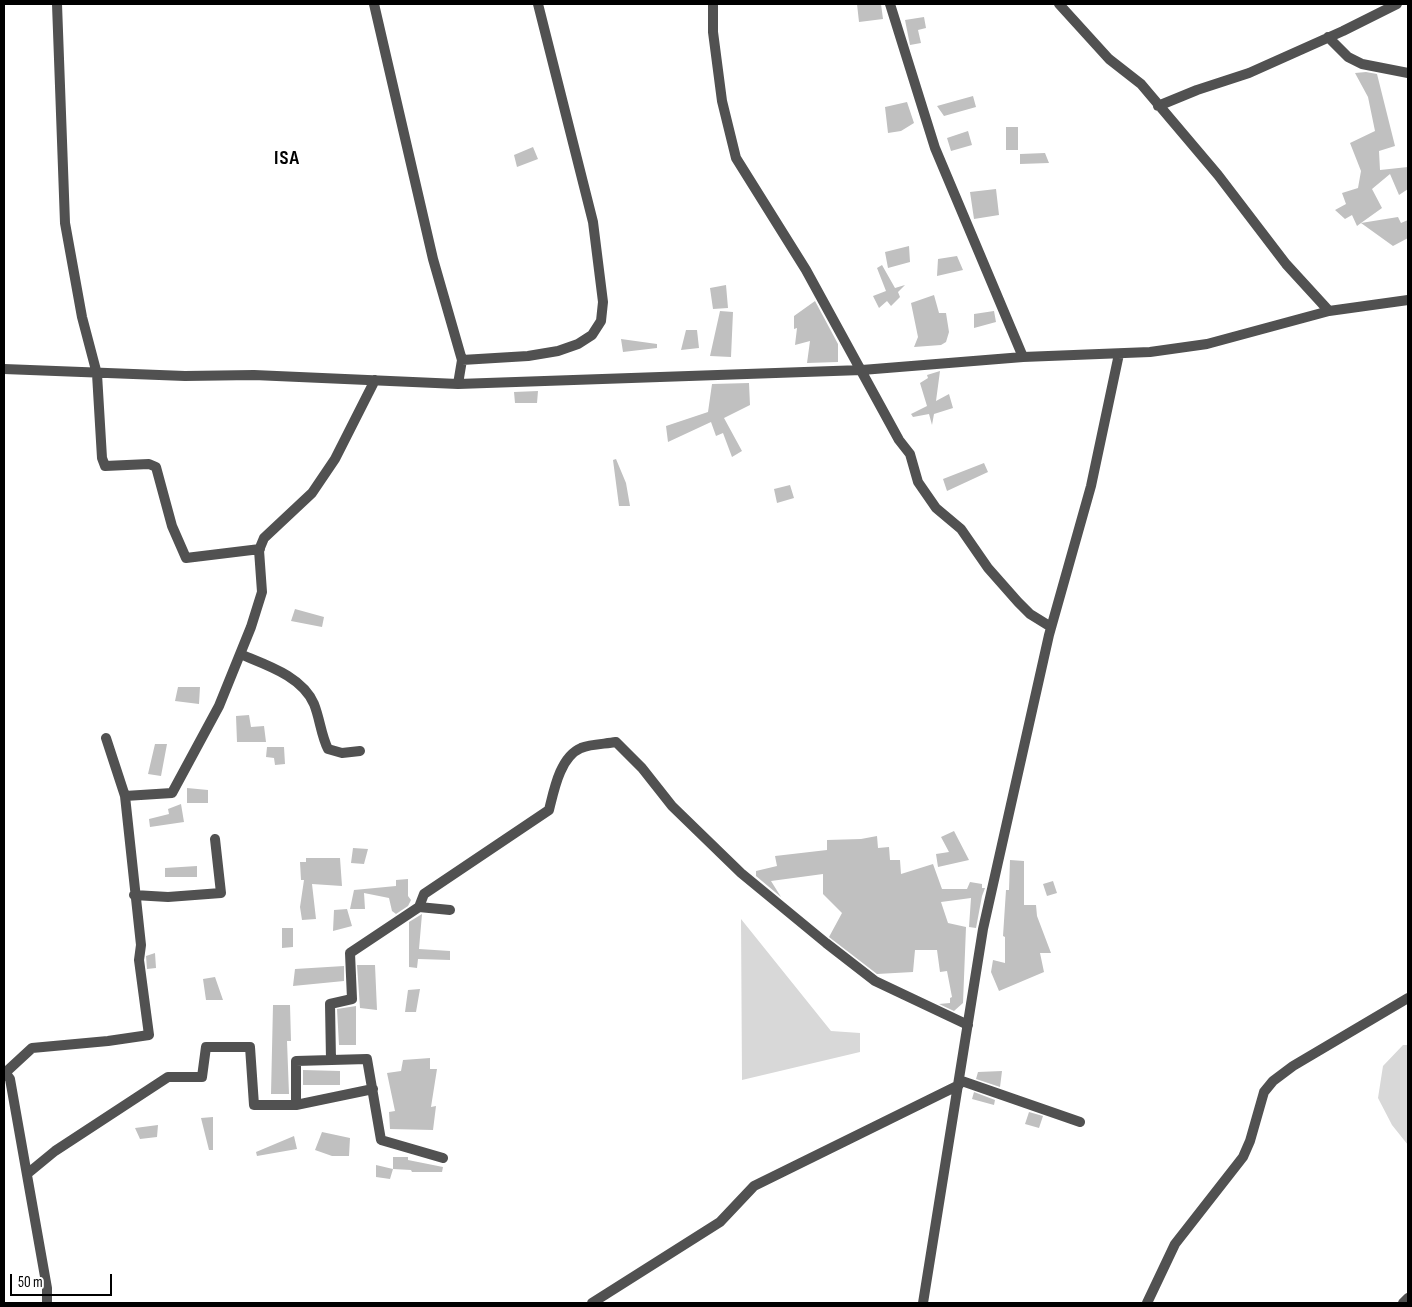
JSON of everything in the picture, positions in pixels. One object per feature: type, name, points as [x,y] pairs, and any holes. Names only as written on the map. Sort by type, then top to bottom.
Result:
[{"type":"street","points":[[57,4],[65,223],[82,317],[97,374],[102,458],[105,466],[149,464],[156,467],[172,526],[186,558],[260,548]]},
{"type":"street","points":[[374,4],[433,259],[462,360],[458,384]]},
{"type":"street","points":[[462,360],[528,356],[558,351],[578,344],[592,335],[601,320],[603,302],[593,222],[538,4]]},
{"type":"street","points":[[713,4],[713,32],[722,101],[736,158],[806,270],[899,440],[910,454],[918,482],[936,508],[961,529],[988,568],[1018,602],[1030,614],[1051,627]]},
{"type":"street","points":[[890,4],[935,148],[1023,357]]},
{"type":"street","points":[[1059,4],[1109,59],[1141,84],[1218,175],[1286,264],[1329,311]]},
{"type":"street","points":[[1158,106],[1197,90],[1249,73],[1396,4]]},
{"type":"street","points":[[1328,37],[1348,57],[1362,64],[1408,72]]},
{"type":"street","points":[[4,368],[97,374],[254,375],[458,384],[862,370],[1023,357],[1150,352],[1207,344],[1329,311],[1408,300]]},
{"type":"street","points":[[923,1303],[983,930],[1051,627],[1091,486],[1119,354]]},
{"type":"street","points":[[125,796],[172,793],[219,706],[240,654],[262,592],[260,548],[266,534],[312,493],[335,458],[375,380]]},
{"type":"street","points":[[240,654],[294,679],[314,704],[322,738],[328,749],[342,753],[360,751]]},
{"type":"street","points":[[47,1303],[10,1079],[5,1072],[32,1048],[108,1042],[149,1035],[139,960],[141,945],[134,895],[125,796],[106,738]]},
{"type":"street","points":[[331,1060],[330,1004],[352,999],[350,954],[419,907],[424,894],[549,810],[554,788],[567,758],[580,748],[616,742],[642,768],[672,806],[741,873],[826,943],[875,981],[968,1025]]},
{"type":"street","points":[[134,895],[168,897],[221,893],[215,839]]},
{"type":"street","points":[[419,907],[450,910]]},
{"type":"street","points":[[1147,1303],[1175,1244],[1243,1157],[1250,1141],[1264,1092],[1273,1081],[1293,1066],[1408,998]]},
{"type":"street","points":[[27,1174],[55,1151],[168,1077],[202,1076],[206,1047],[250,1047],[254,1106],[296,1105],[373,1089]]},
{"type":"street","points":[[296,1105],[296,1061],[367,1059],[381,1140],[443,1158]]},
{"type":"street","points":[[592,1303],[720,1222],[754,1186],[959,1082],[1080,1122]]},
{"type":"street","points":[[1404,1303],[1408,1298]]},
{"type":"shaded area","points":[[741,919],[831,1031],[860,1033],[860,1052],[742,1080]]},
{"type":"shaded area","points":[[1403,1045],[1408,1045],[1408,1145],[1392,1125],[1378,1098],[1383,1066]]},
{"type":"building","points":[[857,4],[881,4],[883,19],[859,22]]},
{"type":"building","points":[[924,17],[926,28],[918,30],[921,43],[910,45],[905,20]]},
{"type":"building","points":[[1366,72],[1377,74],[1395,146],[1379,151],[1380,170],[1408,167],[1408,189],[1399,195],[1390,174],[1372,189],[1382,208],[1357,226],[1352,215],[1345,219],[1335,210],[1346,204],[1342,193],[1358,188],[1361,171],[1350,143],[1375,131],[1368,97],[1355,73]]},
{"type":"building","points":[[973,96],[976,107],[944,116],[937,106]]},
{"type":"building","points":[[907,102],[914,123],[901,131],[888,133],[885,107]]},
{"type":"building","points":[[1006,127],[1018,127],[1018,150],[1006,150]]},
{"type":"building","points":[[968,131],[972,145],[951,151],[947,138]]},
{"type":"building","points":[[533,147],[538,159],[517,167],[514,155]]},
{"type":"building","points":[[1045,153],[1049,163],[1020,164],[1020,154]]},
{"type":"building","points":[[996,189],[999,215],[974,219],[970,192]]},
{"type":"building","points":[[1398,217],[1401,223],[1408,220],[1408,238],[1393,246],[1361,223]]},
{"type":"building","points":[[909,246],[910,262],[888,268],[885,252]]},
{"type":"building","points":[[957,256],[963,270],[937,276],[938,259]]},
{"type":"building","points":[[882,265],[895,288],[905,285],[898,292],[900,297],[891,306],[887,301],[879,308],[873,296],[886,291],[877,268]]},
{"type":"building","points":[[726,285],[728,308],[713,309],[710,288]]},
{"type":"building","points":[[934,295],[939,313],[946,313],[949,332],[946,342],[941,345],[914,347],[918,337],[911,303]]},
{"type":"building","points":[[815,301],[838,344],[838,362],[807,363],[810,341],[795,345],[797,328],[794,329],[794,316]]},
{"type":"building","points":[[720,311],[733,312],[731,357],[710,356]]},
{"type":"building","points":[[994,311],[996,322],[974,328],[974,314]]},
{"type":"building","points":[[686,330],[697,330],[699,348],[681,350]]},
{"type":"building","points":[[621,339],[657,344],[657,348],[623,352]]},
{"type":"building","points":[[940,371],[936,401],[949,394],[953,408],[934,414],[932,425],[929,414],[913,417],[911,414],[927,406],[920,383],[928,378],[927,375]]},
{"type":"building","points":[[749,383],[750,405],[724,418],[742,451],[732,457],[723,433],[716,436],[711,422],[668,442],[666,426],[708,412],[712,384]]},
{"type":"building","points":[[538,391],[537,403],[515,403],[514,392]]},
{"type":"building","points":[[616,459],[626,483],[630,506],[619,506],[613,460]]},
{"type":"building","points":[[984,463],[988,472],[947,491],[943,479]]},
{"type":"building","points":[[790,485],[794,498],[777,503],[774,489]]},
{"type":"building","points":[[295,609],[324,617],[322,627],[291,621]]},
{"type":"building","points":[[178,687],[200,687],[199,704],[175,701]]},
{"type":"building","points":[[249,715],[251,727],[264,726],[266,742],[237,742],[236,716]]},
{"type":"building","points":[[155,744],[167,744],[161,776],[148,774]]},
{"type":"building","points":[[267,747],[284,747],[285,764],[275,765],[274,758],[266,757]]},
{"type":"building","points":[[187,788],[208,790],[208,803],[187,803]]},
{"type":"building","points":[[181,804],[184,822],[150,827],[149,819],[169,814],[168,809]]},
{"type":"building","points":[[954,831],[969,860],[938,867],[936,854],[949,852],[941,837]]},
{"type":"building","points":[[877,836],[878,848],[889,847],[890,860],[900,860],[901,874],[933,864],[942,889],[967,889],[970,882],[982,884],[982,888],[985,888],[976,928],[969,927],[971,898],[941,902],[948,923],[966,927],[963,1003],[954,1011],[939,1004],[950,1003],[950,998],[952,997],[947,971],[940,972],[937,950],[915,950],[913,972],[877,974],[829,937],[842,913],[823,894],[823,874],[771,881],[781,897],[756,876],[756,871],[777,866],[775,856],[827,850],[827,840],[861,839]]},
{"type":"building","points":[[353,848],[368,849],[364,864],[351,863]]},
{"type":"building","points":[[306,858],[340,858],[342,886],[312,884],[316,919],[302,920],[300,907],[304,880],[301,880],[300,862],[306,862]]},
{"type":"building","points":[[1010,860],[1024,861],[1024,905],[1036,905],[1037,916],[1051,953],[1040,953],[1044,972],[999,991],[991,972],[993,960],[1005,963],[1005,937],[1003,936],[1006,890],[1009,890]]},
{"type":"building","points":[[197,866],[197,877],[165,877],[165,868]]},
{"type":"building","points":[[408,879],[408,896],[411,900],[408,906],[396,914],[392,911],[389,898],[364,893],[365,909],[350,909],[354,890],[396,886],[396,880]]},
{"type":"building","points":[[1053,881],[1057,893],[1047,896],[1043,884]]},
{"type":"building","points":[[347,909],[352,926],[333,931],[334,910]]},
{"type":"building","points":[[422,914],[419,949],[450,951],[450,960],[418,959],[417,968],[409,967],[409,922]]},
{"type":"building","points":[[282,928],[293,928],[293,947],[282,948]]},
{"type":"building","points":[[155,953],[156,968],[147,969],[146,956]]},
{"type":"building","points":[[357,965],[375,965],[377,1010],[360,1008]]},
{"type":"building","points":[[344,966],[344,981],[293,986],[295,969]]},
{"type":"building","points":[[215,977],[223,1000],[206,1000],[203,979]]},
{"type":"building","points":[[420,989],[416,1012],[405,1012],[408,990]]},
{"type":"building","points":[[273,1005],[290,1005],[291,1041],[287,1041],[289,1094],[271,1094]]},
{"type":"building","points":[[356,1006],[356,1045],[339,1045],[337,1009]]},
{"type":"building","points":[[430,1058],[430,1069],[437,1069],[431,1107],[436,1106],[433,1130],[390,1129],[389,1112],[395,1111],[387,1073],[401,1071],[403,1060]]},
{"type":"building","points":[[303,1070],[340,1071],[340,1085],[303,1085]]},
{"type":"building","points":[[1002,1071],[1000,1087],[976,1079],[978,1072]]},
{"type":"building","points":[[974,1092],[995,1100],[994,1105],[972,1099]]},
{"type":"building","points":[[1029,1112],[1043,1116],[1039,1128],[1025,1124]]},
{"type":"building","points":[[213,1117],[213,1150],[209,1150],[201,1118]]},
{"type":"building","points":[[158,1125],[157,1137],[140,1139],[135,1128]]},
{"type":"building","points":[[322,1132],[350,1138],[349,1156],[332,1156],[315,1150]]},
{"type":"building","points":[[294,1136],[297,1149],[257,1156],[256,1152]]},
{"type":"building","points":[[393,1157],[408,1157],[408,1160],[443,1167],[442,1172],[412,1172],[411,1170],[393,1169]]},
{"type":"building","points":[[376,1165],[393,1169],[390,1179],[376,1177]]},
{"type":"district","name":"ISA","points":[[287,159]]}]
